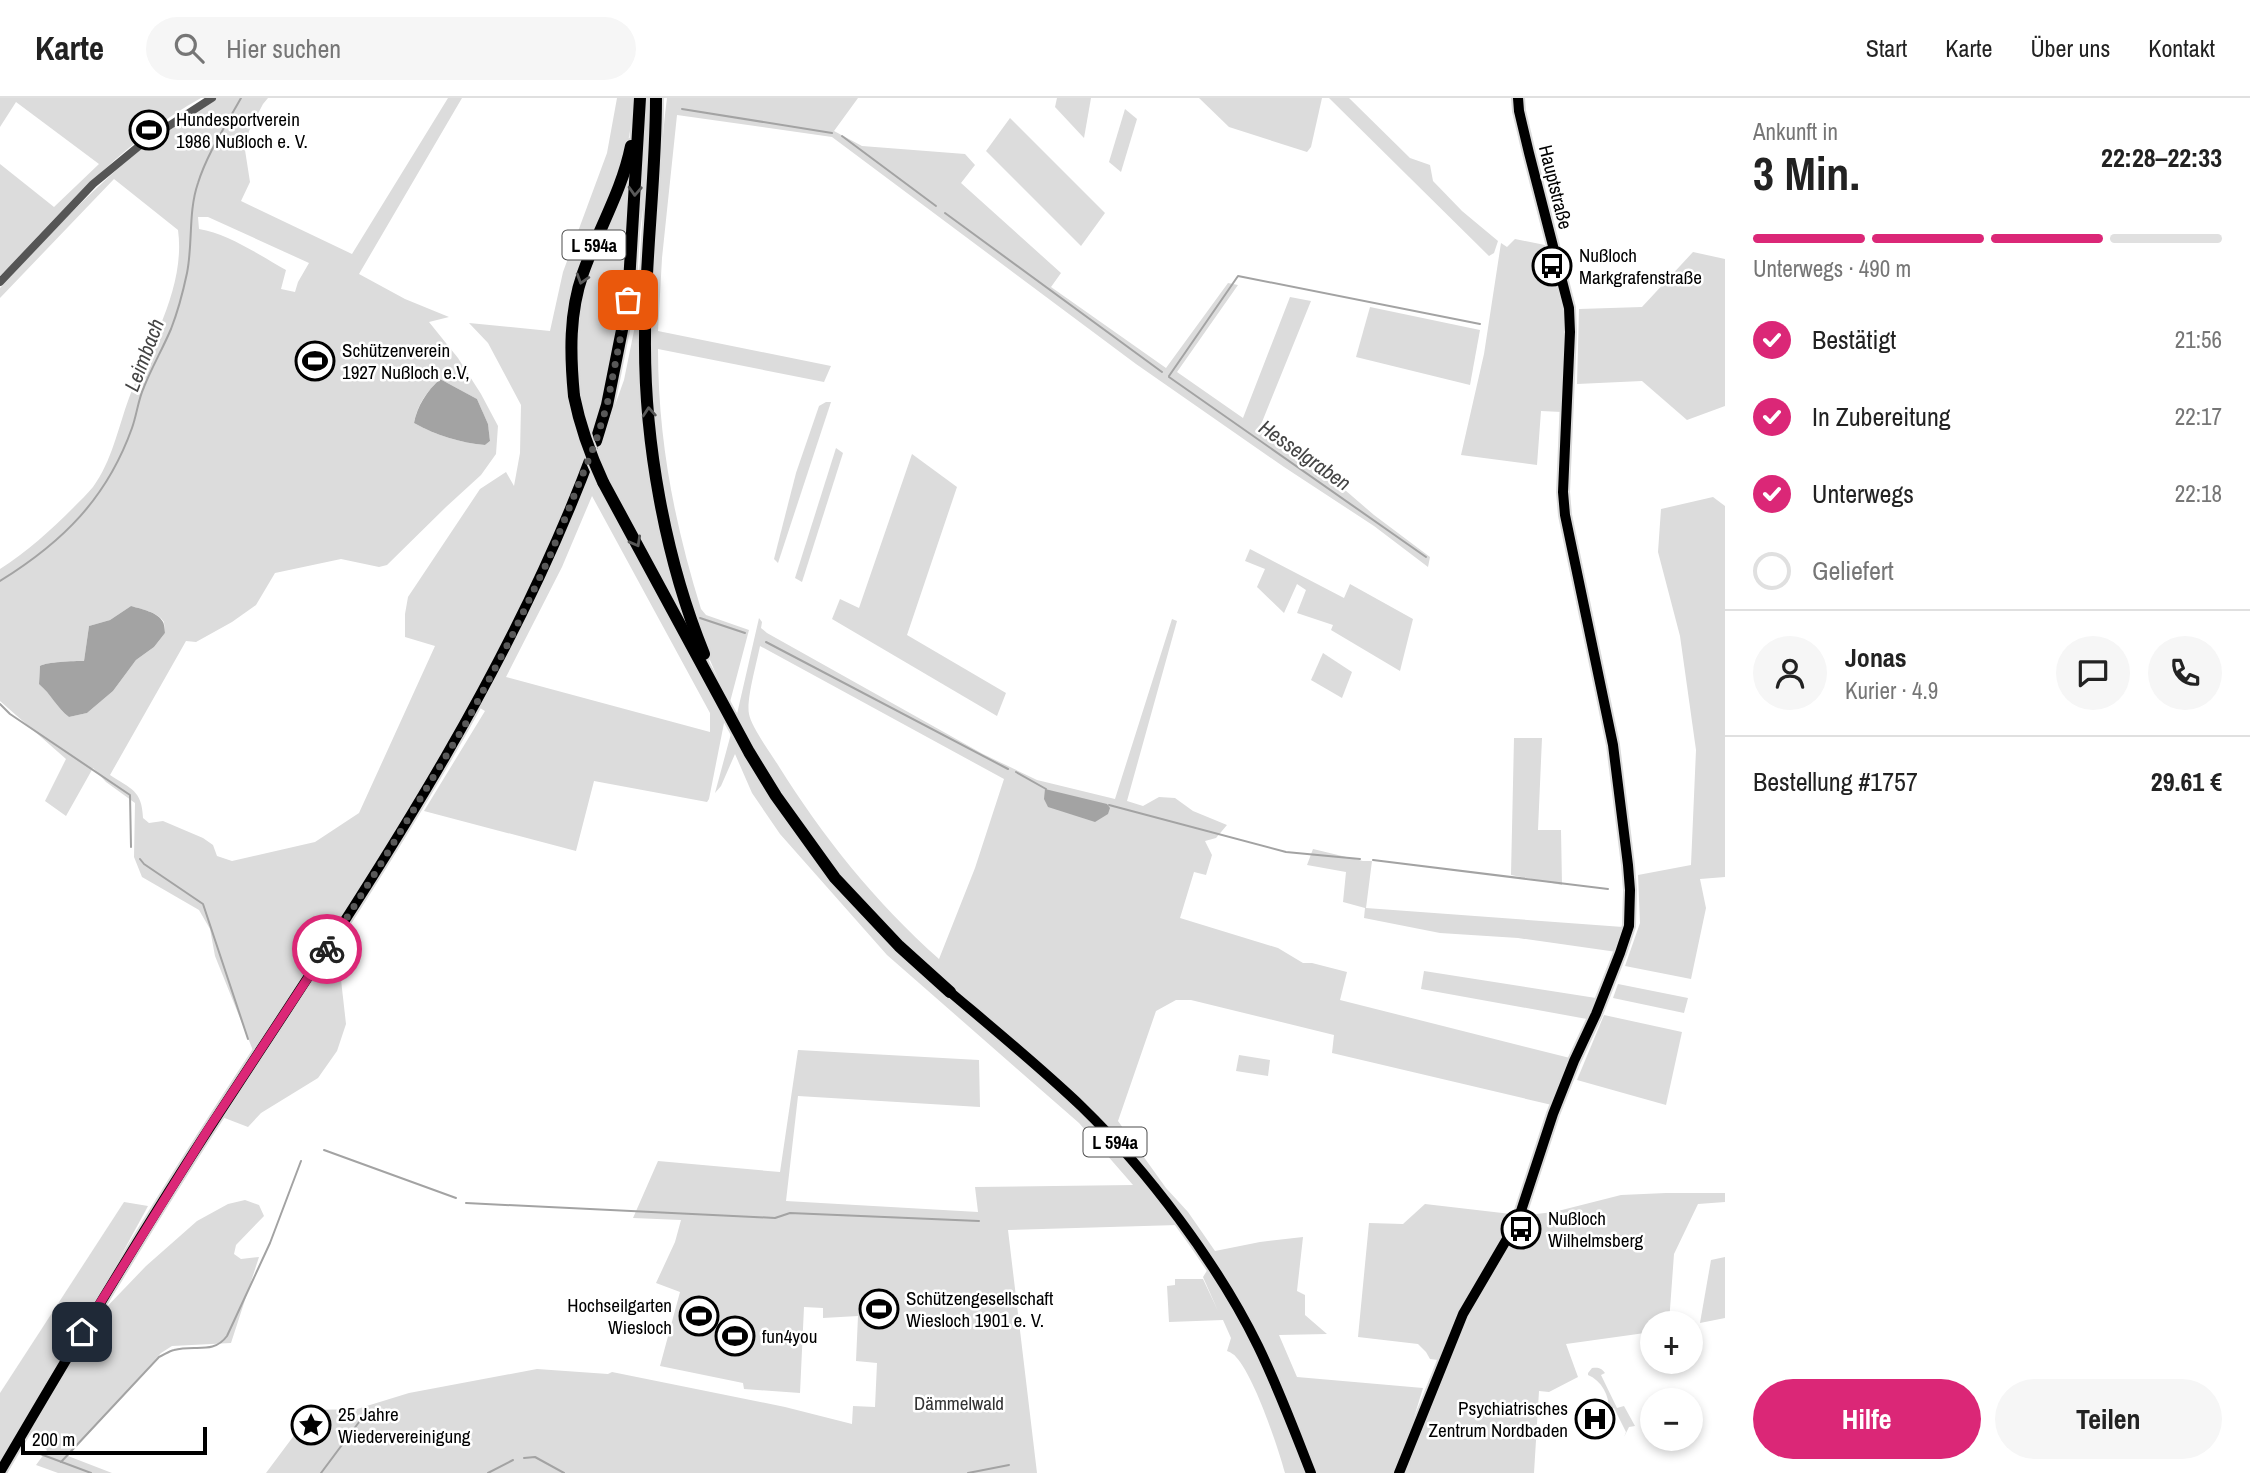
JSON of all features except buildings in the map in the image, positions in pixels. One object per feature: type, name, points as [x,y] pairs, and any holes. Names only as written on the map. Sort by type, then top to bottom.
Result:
[{"type":"highway","name":"L 594a","points":[[640,98],[626,168],[582,275],[577,297],[570,348],[574,396],[589,452],[776,796],[835,878],[899,946],[950,992]]},
{"type":"highway","points":[[596,441],[607,405],[628,300],[640,98]]},
{"type":"highway","points":[[596,441],[619,374],[632,321],[654,181],[656,98]]},
{"type":"highway","points":[[656,149],[663,98]]},
{"type":"highway","name":"L 594a","points":[[654,181],[645,338],[649,423],[657,479],[679,580],[701,647],[725,706]]},
{"type":"main road","name":"Hauptstraße","points":[[1399,1473],[1463,1314],[1518,1220],[1553,1114],[1596,1014],[1629,926],[1628,864],[1613,745],[1565,515],[1563,492],[1570,332],[1568,303],[1529,153],[1518,98]]},
{"type":"main road","points":[[0,1472],[140,1238],[379,867],[466,723],[550,556],[596,441]]},
{"type":"main road","name":"L 594a","points":[[950,992],[1083,1108],[1161,1196],[1196,1244],[1258,1345],[1311,1473]]},
{"type":"street","points":[[0,282],[93,184],[144,142],[212,98]]},
{"type":"green space","points":[[0,98],[201,98],[172,116],[118,157],[0,276],[0,164],[54,207],[99,164],[16,102],[0,127]]},
{"type":"green space","points":[[217,98],[268,98],[249,131],[245,150],[250,182],[241,201],[352,254],[448,98],[462,98],[359,274],[405,299],[449,317],[429,322],[458,358],[498,426],[496,454],[481,475],[387,565],[379,567],[341,559],[275,573],[256,605],[196,642],[186,641],[110,775],[134,791],[140,801],[143,818],[149,823],[163,821],[203,838],[213,845],[217,856],[232,861],[315,842],[359,813],[435,646],[405,637],[408,597],[480,489],[506,472],[514,486],[520,453],[521,405],[488,343],[469,323],[550,331],[563,272],[607,153],[617,98],[634,98],[623,166],[582,260],[571,304],[566,350],[567,373],[578,440],[586,420],[574,357],[578,307],[598,242],[618,204],[634,151],[627,267],[618,335],[585,458],[567,504],[516,618],[461,720],[254,1053],[215,956],[210,929],[199,910],[142,877],[134,857],[135,803],[106,782],[93,768],[66,816],[45,801],[66,759],[0,701],[0,569],[57,524],[100,477],[171,295],[177,273],[178,230],[114,179],[0,298],[0,288],[101,184],[128,160],[186,117]],"holes":[[[198,217],[208,217],[309,263],[295,292],[281,289],[286,270],[233,240],[199,229]],[[440,379],[477,399],[488,424],[490,441],[485,445],[458,440],[414,423],[427,393]],[[131,606],[158,616],[164,622],[165,633],[154,647],[136,660],[113,691],[87,713],[69,717],[39,683],[40,666],[84,661],[89,626],[110,620]]]},
{"type":"green space","points":[[642,98],[652,98],[647,181],[634,273]]},
{"type":"green space","points":[[667,98],[858,98],[834,131],[862,146],[965,154],[975,165],[961,183],[1061,273],[1051,287],[1166,368],[1228,283],[1238,285],[1177,372],[1243,418],[1290,297],[1311,301],[1260,427],[1316,465],[1374,515],[1430,557],[1428,567],[1374,526],[1136,364],[832,137],[677,115],[662,258],[658,331],[831,366],[824,382],[658,349],[661,415],[669,480],[701,609],[706,615],[749,630],[730,702],[694,619],[681,573],[661,479],[655,432],[649,342],[650,308]]},
{"type":"green space","points":[[1057,98],[1091,98],[1084,138],[1055,107]]},
{"type":"green space","points":[[1199,98],[1322,98],[1311,147],[1307,152],[1229,127]]},
{"type":"green space","points":[[1329,98],[1349,98],[1410,158],[1430,165],[1433,181],[1462,211],[1498,241],[1494,253],[1489,256]]},
{"type":"green space","points":[[1125,109],[1137,119],[1121,172],[1109,162]]},
{"type":"green space","points":[[1010,118],[1105,213],[1081,246],[986,151]]},
{"type":"green space","points":[[1515,239],[1545,245],[1565,318],[1562,412],[1541,411],[1537,465],[1461,455],[1484,354],[1501,243],[1507,247]]},
{"type":"green space","points":[[1693,252],[1725,259],[1725,406],[1687,420],[1642,381],[1577,384],[1579,309],[1642,307]]},
{"type":"green space","points":[[639,306],[643,435],[651,490],[660,538],[697,648],[596,458],[624,380]]},
{"type":"green space","points":[[1370,307],[1480,330],[1470,385],[1356,357]]},
{"type":"green space","points":[[831,402],[778,563],[774,559],[796,473],[819,406]]},
{"type":"green space","points":[[836,448],[843,453],[802,582],[795,578]]},
{"type":"green space","points":[[912,454],[957,487],[907,635],[1006,693],[997,716],[832,619],[840,599],[859,608]]},
{"type":"green space","points":[[592,472],[725,718],[707,802],[594,781],[576,851],[424,811],[485,711],[480,708],[525,622]],"holes":[[[592,496],[710,713],[710,732],[506,677],[562,567]]]},
{"type":"green space","points":[[1713,497],[1725,506],[1725,877],[1700,879],[1706,908],[1691,979],[1625,966],[1640,923],[1638,875],[1691,865],[1696,750],[1680,636],[1658,552],[1661,509]]},
{"type":"green space","points":[[1250,549],[1344,598],[1350,584],[1413,619],[1400,671],[1331,630],[1333,625],[1297,613],[1306,590],[1297,584],[1284,613],[1257,587],[1265,569],[1245,561]]},
{"type":"green space","points":[[759,618],[762,622],[761,628],[767,633],[983,754],[1037,780],[1115,799],[1172,619],[1177,621],[1127,801],[1143,806],[1159,797],[1175,798],[1193,811],[1227,825],[1216,838],[1205,841],[1212,855],[1206,875],[1194,872],[1180,918],[1278,948],[1303,963],[1347,972],[1340,1000],[1570,1058],[1552,1105],[1332,1053],[1334,1035],[1191,1000],[1176,1000],[1156,1011],[1118,1121],[1215,1251],[1303,1237],[1297,1291],[1305,1295],[1305,1315],[1327,1334],[1279,1335],[1297,1377],[1423,1388],[1404,1450],[1392,1473],[1315,1473],[1265,1353],[1136,1160],[923,962],[840,876],[782,799],[747,738],[737,714]],"holes":[[[760,646],[1004,779],[975,868],[939,959],[893,915],[851,868],[813,818],[757,733],[748,708]]]},
{"type":"green space","points":[[1323,653],[1352,672],[1342,698],[1311,680]]},
{"type":"green space","name":"Dämmelwald","points":[[732,730],[783,817],[855,909],[904,959],[1053,1087],[1127,1164],[1178,1225],[1008,1230],[1037,1473],[266,1473],[313,1410],[357,1409],[409,1393],[537,1369],[608,1374],[612,1372],[785,1407],[852,1424],[853,1406],[875,1407],[877,1363],[856,1361],[858,1316],[823,1318],[823,1308],[804,1307],[800,1393],[744,1389],[743,1383],[660,1366],[680,1292],[656,1283],[675,1242],[681,1220],[633,1218],[658,1161],[780,1172],[798,1050],[979,1060],[980,1107],[798,1096],[786,1201],[978,1212],[975,1187],[1133,1185],[1079,1123],[887,955],[780,834],[752,793],[735,754],[721,786],[715,793]]},
{"type":"green space","points":[[1514,738],[1542,738],[1538,830],[1561,830],[1562,885],[1511,875]]},
{"type":"green space","points":[[1313,849],[1372,861],[1366,908],[1623,927],[1617,952],[1518,938],[1440,933],[1364,918],[1365,908],[1343,902],[1346,872],[1307,865]]},
{"type":"green space","points":[[341,941],[339,962],[346,1024],[337,1051],[318,1078],[261,1113],[248,1127],[222,1117]]},
{"type":"green space","points":[[1424,971],[1596,998],[1587,1019],[1421,989]]},
{"type":"green space","points":[[1618,984],[1688,998],[1684,1013],[1613,998]]},
{"type":"green space","points":[[1604,1015],[1682,1032],[1666,1105],[1577,1080]]},
{"type":"green space","points":[[1239,1055],[1270,1060],[1268,1076],[1236,1071]]},
{"type":"green space","points":[[1725,1193],[1725,1202],[1698,1204],[1674,1254],[1670,1311],[1640,1311],[1640,1334],[1566,1344],[1578,1377],[1549,1392],[1539,1391],[1534,1473],[1404,1473],[1471,1313],[1525,1222],[1539,1220],[1536,1214],[1621,1195]]},
{"type":"green space","points":[[245,1200],[259,1205],[264,1216],[236,1245],[234,1254],[241,1259],[259,1257],[231,1343],[172,1346],[161,1353],[68,1456],[112,1473],[58,1473],[36,1465],[47,1450],[29,1434],[99,1315],[146,1266],[197,1221],[228,1204]]},
{"type":"green space","points":[[124,1202],[148,1206],[90,1313],[0,1459],[0,1393]]},
{"type":"green space","points":[[1425,1204],[1515,1216],[1472,1288],[1438,1360],[1430,1359],[1418,1344],[1358,1337],[1369,1223],[1403,1224]]},
{"type":"green space","points":[[1725,1257],[1725,1318],[1703,1322],[1702,1311],[1711,1260]]},
{"type":"green space","points":[[1208,1269],[1254,1350],[1307,1473],[1285,1473],[1258,1395],[1243,1366],[1227,1351],[1231,1338],[1223,1320],[1169,1322],[1167,1286],[1175,1285],[1175,1279],[1203,1279],[1218,1311],[1203,1277]]},
{"type":"green space","points":[[1592,1368],[1604,1371],[1601,1375],[1617,1408],[1624,1406],[1635,1426],[1629,1427],[1624,1437],[1626,1432],[1614,1408],[1609,1410],[1604,1389],[1588,1375]]},
{"type":"shaded area","points":[[440,379],[477,399],[488,424],[490,441],[485,445],[448,438],[414,423],[423,399]]},
{"type":"shaded area","points":[[131,606],[149,611],[161,619],[165,633],[154,647],[136,660],[113,691],[87,713],[69,717],[39,684],[40,666],[84,661],[89,626],[110,620]]},
{"type":"shaded area","points":[[1045,789],[1107,804],[1110,808],[1108,814],[1095,822],[1048,807],[1044,799]]},
{"type":"waterway","name":"Leimbach","points":[[0,581],[63,534],[96,497],[122,453],[142,392],[171,329],[180,301],[189,262],[193,205],[198,183],[212,150],[241,98]]},
{"type":"waterway","name":"Hesselgraben","points":[[682,109],[832,133]]},
{"type":"waterway","name":"Hesselgraben","points":[[842,136],[936,206]]},
{"type":"waterway","name":"Hesselgraben","points":[[945,213],[1162,372]]},
{"type":"waterway","points":[[1169,376],[1238,276],[1480,324]]},
{"type":"waterway","name":"Hesselgraben","points":[[1169,377],[1426,557]]},
{"type":"waterway","points":[[700,618],[745,633]]},
{"type":"waterway","points":[[766,642],[1008,769]]},
{"type":"waterway","points":[[0,704],[10,714],[130,795],[131,847]]},
{"type":"waterway","points":[[1016,772],[1046,789]]},
{"type":"waterway","points":[[1109,805],[1286,852],[1360,859]]},
{"type":"waterway","points":[[140,859],[203,904],[248,1039]]},
{"type":"waterway","points":[[1373,860],[1608,889]]},
{"type":"waterway","points":[[324,1150],[456,1198]]},
{"type":"waterway","points":[[61,1462],[159,1357],[182,1348],[210,1347],[222,1342],[227,1336],[270,1243],[301,1161]]},
{"type":"waterway","points":[[466,1203],[775,1218],[790,1213],[979,1221]]},
{"type":"waterway","points":[[321,1473],[368,1410]]},
{"type":"waterway","points":[[35,1452],[91,1473]]},
{"type":"waterway","points":[[524,1458],[535,1457],[564,1473]]},
{"type":"waterway","points":[[488,1473],[513,1460]]},
{"type":"waterway","points":[[968,1473],[1009,1465]]},
{"type":"way so far","points":[[327,949],[466,723],[550,556],[596,441],[607,405],[628,300]]},
{"type":"place","name":"Hundesportverein 1986 Nußloch e. V.","points":[[149,130]]},
{"type":"place","name":"Nußloch Markgrafenstraße","points":[[1552,266]]},
{"type":"place","name":"Schützenverein 1927 Nußloch e.V,","points":[[315,361]]},
{"type":"place","name":"Nußloch Wilhelmsberg","points":[[1521,1229]]},
{"type":"place","name":"Schützengesellschaft Wiesloch 1901 e. V.","points":[[879,1309]]},
{"type":"place","name":"Hochseilgarten Wiesloch","points":[[699,1316]]},
{"type":"place","name":"fun4you","points":[[735,1336]]},
{"type":"place","name":"Psychiatrisches Zentrum Nordbaden","points":[[1595,1419]]},
{"type":"place","name":"25 Jahre Wiedervereinigung","points":[[311,1425]]},
{"type":"route","points":[[82,1332],[209,1128],[327,949]]}]
